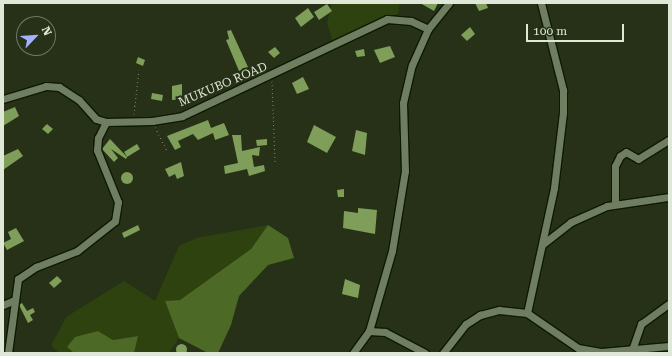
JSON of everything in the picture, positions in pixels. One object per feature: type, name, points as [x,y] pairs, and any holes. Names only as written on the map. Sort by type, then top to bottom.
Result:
[{"type":"street","points":[[353,353],[369,331],[392,251],[405,171],[403,103],[412,65],[428,29],[449,3]]},
{"type":"street","points":[[527,313],[554,188],[564,100],[541,3]]},
{"type":"street","name":"MUKUBO ROAD","points":[[106,122],[132,120],[152,122],[182,116],[272,76],[387,19],[411,21],[428,29]]},
{"type":"street","points":[[3,100],[46,86],[59,87],[79,100],[96,118],[106,122],[98,138],[97,150],[118,202],[115,221],[77,251],[26,272],[18,279],[12,301],[8,353]]},
{"type":"street","points":[[615,204],[615,166],[620,156],[626,152],[638,159],[669,140]]},
{"type":"street","points":[[543,244],[571,222],[615,204],[669,197]]},
{"type":"street","points":[[3,305],[12,301]]},
{"type":"street","points":[[632,350],[641,324],[669,304]]},
{"type":"street","points":[[443,353],[466,324],[480,315],[499,310],[527,313],[578,348],[601,352],[669,346]]},
{"type":"street","points":[[369,331],[386,332],[425,353]]},
{"type":"path","points":[[132,120],[139,70]]},
{"type":"path","points":[[272,76],[275,162]]},
{"type":"path","points":[[152,122],[167,151]]},
{"type":"green space","points":[[332,3],[400,3],[398,14],[333,42],[327,23]]},
{"type":"green space","points":[[268,225],[251,249],[180,300],[165,301],[179,338],[169,353],[134,353],[137,336],[113,340],[98,331],[67,347],[74,353],[59,353],[51,346],[66,317],[124,281],[155,301],[179,246],[196,238]]},
{"type":"green space","points":[[268,225],[288,238],[294,258],[268,265],[239,296],[231,325],[218,353],[208,353],[179,338],[165,301],[180,300],[251,249]]},
{"type":"green space","points":[[98,331],[113,340],[138,336],[134,353],[74,353],[67,347],[75,337]]},
{"type":"building","points":[[420,3],[438,3],[434,11]]},
{"type":"building","points":[[475,3],[486,3],[488,8],[479,11]]},
{"type":"building","points":[[327,4],[332,11],[319,20],[314,12]]},
{"type":"building","points":[[308,8],[314,17],[301,27],[295,18]]},
{"type":"building","points":[[470,27],[475,34],[467,41],[461,35]]},
{"type":"building","points":[[231,30],[248,67],[239,71],[226,40],[229,39],[227,31]]},
{"type":"building","points":[[390,46],[395,57],[380,63],[374,50]]},
{"type":"building","points":[[275,47],[280,53],[274,58],[268,52]]},
{"type":"building","points":[[364,49],[365,56],[357,57],[355,51]]},
{"type":"building","points":[[138,57],[145,60],[143,66],[136,63]]},
{"type":"building","points":[[303,77],[309,89],[297,94],[292,83]]},
{"type":"building","points":[[182,84],[182,99],[172,100],[172,86]]},
{"type":"building","points":[[152,93],[163,95],[162,101],[151,99]]},
{"type":"building","points":[[15,107],[19,116],[3,126],[3,112]]},
{"type":"building","points":[[208,120],[211,128],[224,123],[229,135],[215,140],[213,133],[198,140],[193,134],[178,141],[181,147],[175,150],[167,136]]},
{"type":"building","points":[[47,124],[53,129],[48,134],[42,129]]},
{"type":"building","points":[[314,125],[336,137],[327,153],[307,142]]},
{"type":"building","points":[[356,130],[367,133],[365,155],[352,151]]},
{"type":"building","points":[[232,135],[241,135],[242,151],[260,147],[259,156],[252,155],[254,167],[264,165],[265,171],[249,176],[247,169],[225,174],[224,166],[238,163]]},
{"type":"building","points":[[110,139],[127,157],[126,159],[111,149],[118,158],[114,162],[102,149]]},
{"type":"building","points":[[267,139],[267,145],[257,146],[256,140]]},
{"type":"building","points":[[137,144],[140,149],[127,157],[124,152]]},
{"type":"building","points":[[18,149],[23,156],[3,170],[3,156]]},
{"type":"building","points":[[181,162],[184,176],[177,179],[175,174],[169,177],[165,169]]},
{"type":"building","points":[[129,172],[132,173],[132,183],[125,184],[122,183],[121,176],[122,173]]},
{"type":"building","points":[[344,189],[344,197],[338,197],[337,190]]},
{"type":"building","points":[[358,208],[377,210],[375,234],[343,228],[344,211],[358,213]]},
{"type":"building","points":[[138,225],[140,230],[124,238],[122,233]]},
{"type":"building","points":[[16,228],[24,241],[7,250],[3,243],[11,239],[8,232]]},
{"type":"building","points":[[57,276],[62,281],[54,288],[49,283]]},
{"type":"building","points":[[345,279],[360,285],[358,298],[342,294]]},
{"type":"building","points":[[22,303],[27,311],[33,308],[35,312],[30,315],[33,320],[28,323],[19,305]]},
{"type":"building","points":[[181,343],[185,345],[187,349],[185,353],[181,355],[177,353],[175,349],[177,345]]}]
